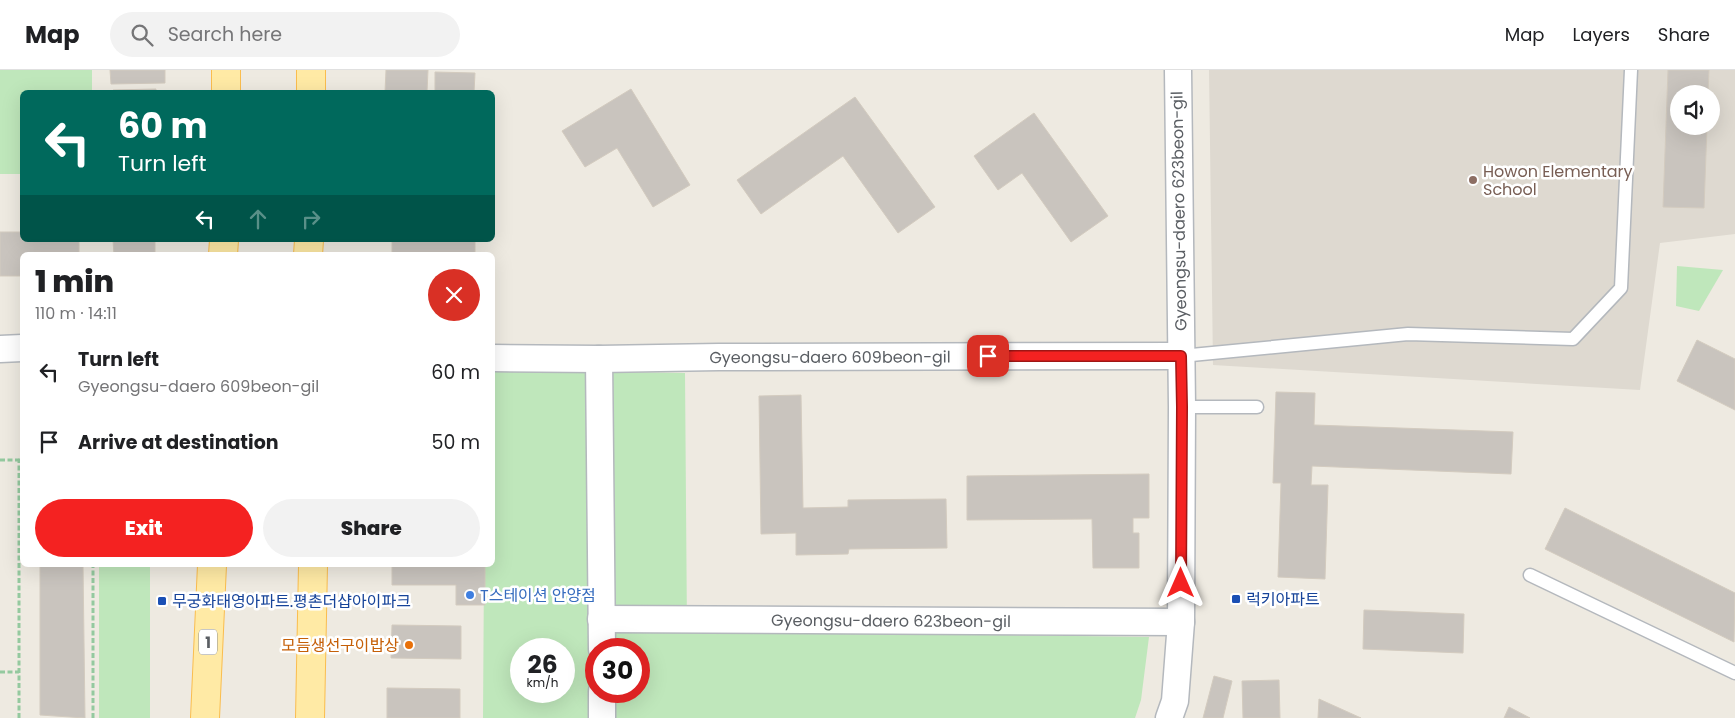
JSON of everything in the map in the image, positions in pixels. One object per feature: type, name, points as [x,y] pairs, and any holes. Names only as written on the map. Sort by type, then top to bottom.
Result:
[{"type":"main road","points":[[226,70],[226,90]]},
{"type":"main road","points":[[311,70],[311,90]]},
{"type":"main road","name":"1","points":[[205,718],[212,567]]},
{"type":"main road","points":[[310,718],[313,567]]},
{"type":"street","name":"Gyeongsu-daero 623beon-gil","points":[[1169,718],[1175,701],[1181,622],[1182,407],[1178,70]]},
{"type":"street","points":[[0,349],[20,348]]},
{"type":"street","name":"Gyeongsu-daero 609beon-gil","points":[[495,358],[1181,356]]},
{"type":"street","points":[[599,359],[602,638]]},
{"type":"street","name":"Gyeongsu-daero 623beon-gil","points":[[602,619],[1181,622]]},
{"type":"street","points":[[602,703],[602,718]]},
{"type":"lane","points":[[1181,356],[1408,334],[1573,339],[1620,288],[1631,70]]},
{"type":"lane","points":[[1182,407],[1257,408]]},
{"type":"lane","points":[[1530,575],[1735,673]]},
{"type":"path","points":[[0,460],[20,460]]},
{"type":"path","points":[[19,718],[20,566]]},
{"type":"path","points":[[93,567],[93,718]]},
{"type":"path","points":[[0,672],[19,672]]},
{"type":"shaded area","name":"Howon Elementary School","points":[[1209,70],[1735,70],[1735,234],[1660,243],[1640,390],[1213,365]]},
{"type":"green space","points":[[0,70],[92,70],[92,90],[20,90],[20,174],[0,174]]},
{"type":"green space","points":[[1677,266],[1723,270],[1699,311],[1676,306]]},
{"type":"green space","points":[[495,370],[685,373],[687,631],[1149,637],[1141,700],[1135,718],[483,718],[484,567],[495,567]]},
{"type":"green space","points":[[99,567],[150,567],[150,718],[99,718]]},
{"type":"building","points":[[110,70],[165,70],[165,83],[111,84]]},
{"type":"building","points":[[386,70],[428,70],[427,90],[385,90]]},
{"type":"building","points":[[1668,70],[1709,70],[1708,85],[1670,85],[1670,135],[1707,135],[1704,208],[1663,207]]},
{"type":"building","points":[[435,72],[475,73],[474,90],[435,90]]},
{"type":"building","points":[[156,89],[156,90],[113,90]]},
{"type":"building","points":[[631,89],[690,185],[653,207],[617,148],[585,167],[562,131]]},
{"type":"building","points":[[855,97],[935,207],[898,233],[843,156],[761,214],[737,180]]},
{"type":"building","points":[[1034,113],[1108,216],[1071,242],[1022,173],[998,190],[974,156]]},
{"type":"building","points":[[0,232],[20,232],[20,242],[79,242],[79,252],[20,252],[20,276],[0,276]]},
{"type":"building","points":[[113,242],[155,242],[155,252],[114,252]]},
{"type":"building","points":[[392,242],[475,242],[475,252],[392,252]]},
{"type":"building","points":[[1697,340],[1735,359],[1735,410],[1677,381]]},
{"type":"building","points":[[1276,392],[1315,393],[1314,425],[1513,432],[1511,474],[1312,466],[1311,485],[1328,485],[1325,579],[1278,577],[1281,483],[1273,483]]},
{"type":"building","points":[[801,395],[803,508],[848,507],[848,500],[946,499],[947,548],[849,549],[848,554],[796,555],[796,533],[761,534],[759,396]]},
{"type":"building","points":[[1149,474],[1149,518],[1133,518],[1133,533],[1139,533],[1139,568],[1093,568],[1092,519],[967,520],[967,476]]},
{"type":"building","points":[[1565,508],[1735,593],[1734,642],[1545,549]]},
{"type":"building","points":[[40,567],[83,567],[85,718],[40,715]]},
{"type":"building","name":"T스테이션 안양점","points":[[392,567],[485,567],[485,605],[456,605],[456,585],[392,585]]},
{"type":"building","points":[[1364,610],[1464,614],[1463,653],[1363,649]]},
{"type":"building","points":[[392,625],[461,626],[461,659],[391,658]]},
{"type":"building","points":[[1214,676],[1232,681],[1223,718],[1203,718]]},
{"type":"building","points":[[1279,680],[1280,718],[1243,718],[1242,681]]},
{"type":"building","points":[[387,688],[460,689],[460,718],[387,718]]},
{"type":"building","points":[[1319,699],[1361,718],[1318,718]]},
{"type":"building","points":[[1509,707],[1530,718],[1504,718]]},
{"type":"place","name":"Howon Elementary School","points":[[1473,180]]},
{"type":"place","name":"T스테이션 안양점","points":[[470,595]]},
{"type":"place","name":"럭키아파트","points":[[1236,599]]},
{"type":"place","name":"무궁화태영아파트.평촌더샵아이파크","points":[[162,601]]},
{"type":"place","name":"모듬생선구이밥상","points":[[409,645]]},
{"type":"route","points":[[988,356],[1181,356],[1181,583]]}]
